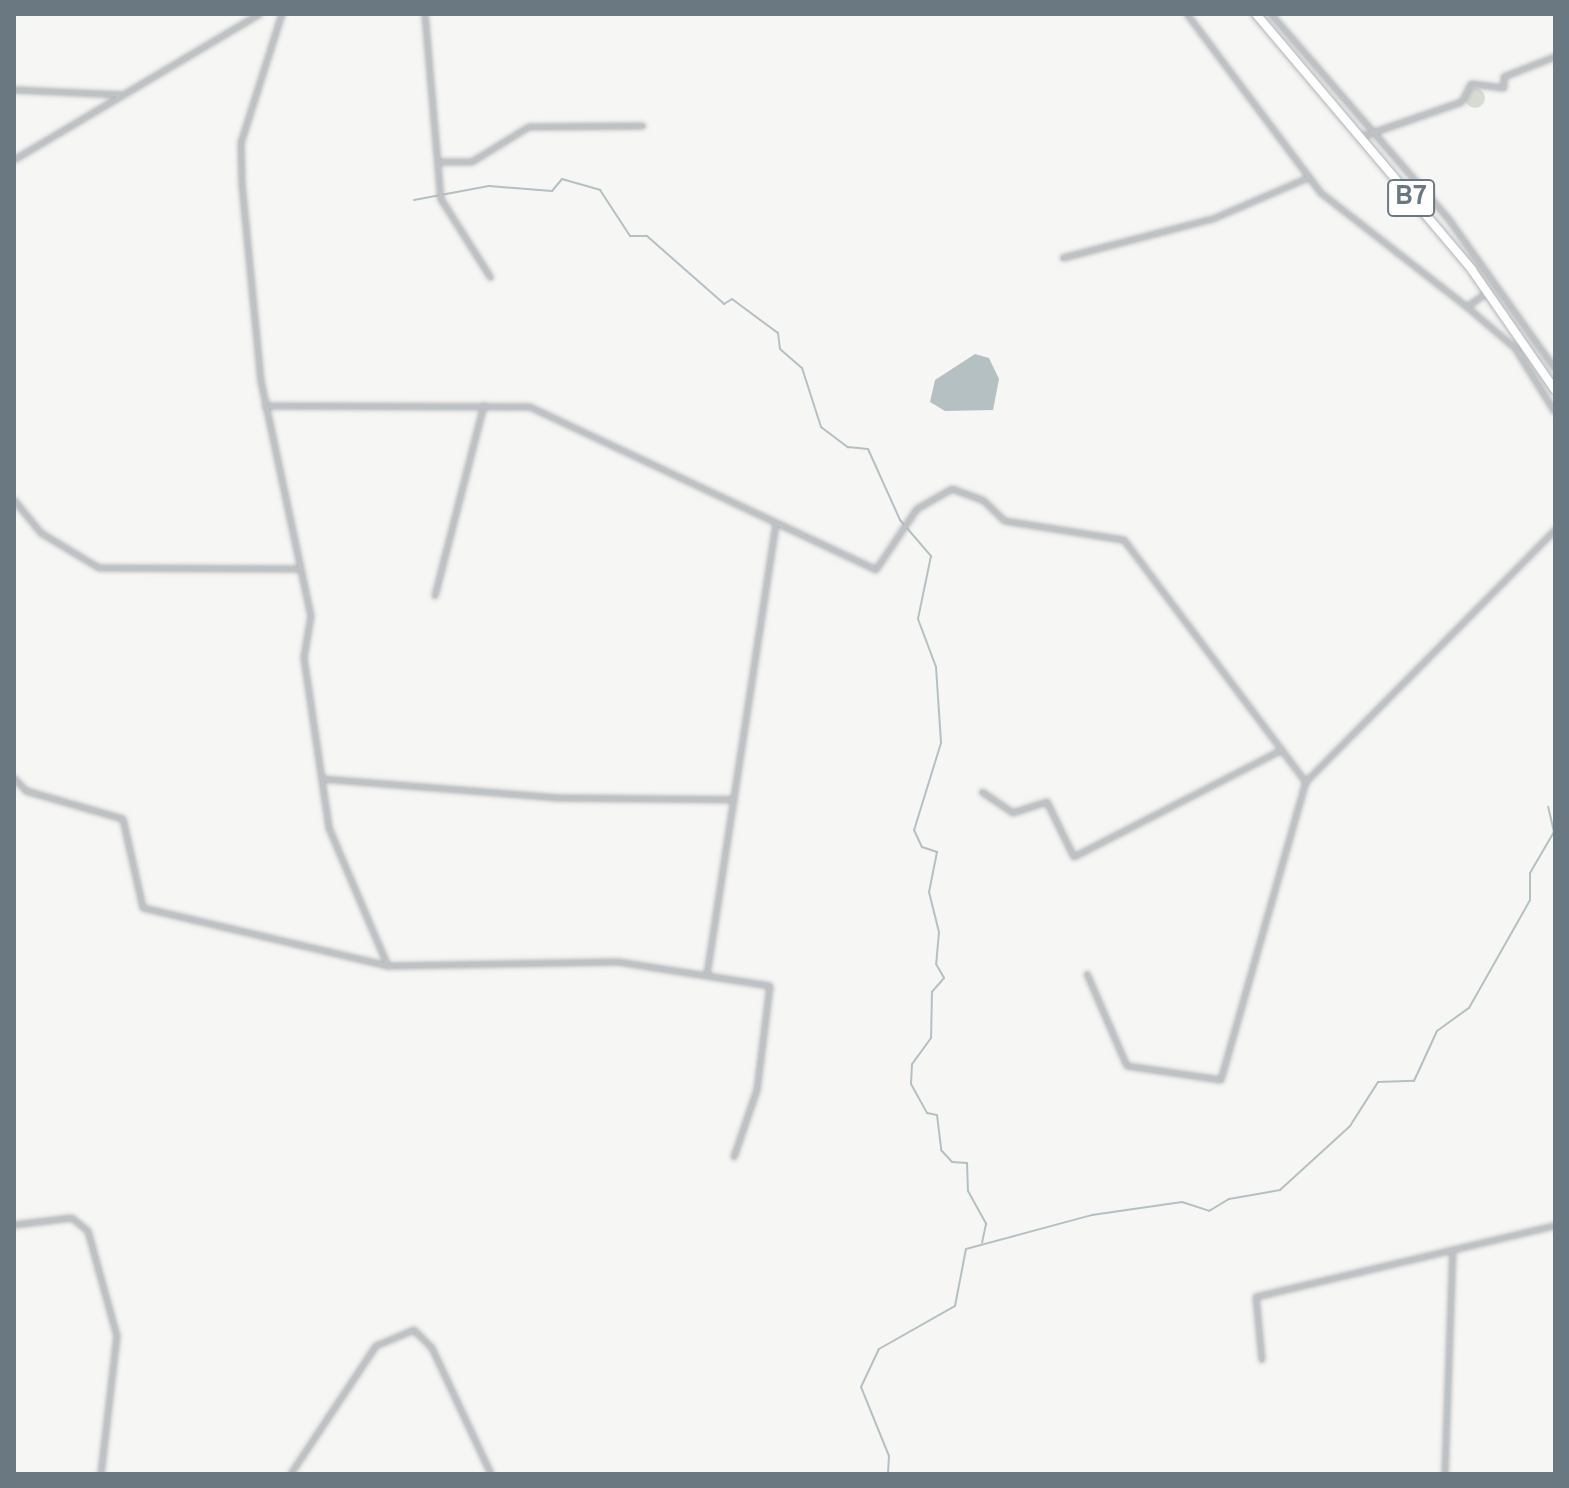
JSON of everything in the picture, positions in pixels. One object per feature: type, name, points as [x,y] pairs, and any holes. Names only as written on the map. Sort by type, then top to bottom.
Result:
[{"type":"highway","name":"B7","points":[[1256,14],[1489,291],[1541,376],[1555,390]]},
{"type":"street","points":[[14,160],[260,14]]},
{"type":"street","points":[[282,14],[241,143],[265,406],[311,616],[304,658],[326,820],[388,966]]},
{"type":"street","points":[[425,14],[441,199],[491,278]]},
{"type":"street","points":[[1187,14],[1244,81],[1308,178],[1515,348],[1541,376],[1555,412]]},
{"type":"street","points":[[1271,14],[1373,130],[1485,266],[1555,369]]},
{"type":"street","points":[[1360,138],[1373,130],[1462,102],[1471,84],[1504,88],[1504,77],[1555,57]]},
{"type":"street","points":[[14,90],[123,95]]},
{"type":"street","points":[[439,161],[472,162],[529,127],[643,126]]},
{"type":"street","points":[[1063,258],[1213,219],[1308,178]]},
{"type":"street","points":[[1467,307],[1489,291]]},
{"type":"street","points":[[265,406],[484,405],[537,409],[776,524],[881,569],[917,509],[960,489],[1005,521],[1124,540],[1306,782]]},
{"type":"street","points":[[435,596],[484,405]]},
{"type":"street","points":[[14,500],[41,533],[99,568],[299,569]]},
{"type":"street","points":[[707,975],[776,524]]},
{"type":"street","points":[[1087,974],[1127,1066],[1221,1080],[1306,782],[1555,530]]},
{"type":"street","points":[[982,792],[1013,813],[1047,802],[1075,856],[1282,750]]},
{"type":"street","points":[[14,778],[26,791],[123,819],[143,908],[388,966],[618,962],[707,975],[772,992],[757,1090],[734,1157]]},
{"type":"street","points":[[320,779],[556,798],[734,800]]},
{"type":"street","points":[[14,1225],[72,1218],[88,1231],[117,1336],[101,1474]]},
{"type":"street","points":[[1262,1360],[1256,1297],[1555,1226]]},
{"type":"street","points":[[1445,1474],[1453,1250]]},
{"type":"street","points":[[291,1474],[376,1346],[414,1330],[432,1348],[491,1474]]},
{"type":"shaded area","points":[[1475,88],[1482,91],[1485,98],[1482,105],[1475,108],[1468,105],[1465,98],[1468,91]]},
{"type":"shaded area","points":[[975,354],[989,358],[999,379],[993,410],[945,411],[930,402],[935,380]]},
{"type":"waterway","points":[[414,200],[489,186],[552,191],[562,179],[600,190],[630,236],[647,236],[724,304],[732,299],[778,333],[780,349],[802,368],[821,427],[848,447],[868,449],[900,520],[931,556],[918,619],[936,667],[941,743],[914,830],[922,847],[937,852],[929,892],[939,932],[936,964],[944,978],[932,992],[931,1038],[912,1064],[911,1084],[927,1113],[937,1115],[941,1150],[952,1162],[967,1163],[968,1191],[986,1224],[982,1243]]},
{"type":"waterway","points":[[888,1474],[889,1456],[861,1387],[879,1349],[955,1306],[966,1249],[1092,1215],[1182,1202],[1209,1211],[1229,1199],[1280,1190],[1350,1126],[1378,1082],[1414,1081],[1437,1031],[1469,1008],[1530,900],[1530,873],[1554,832],[1548,807]]}]
